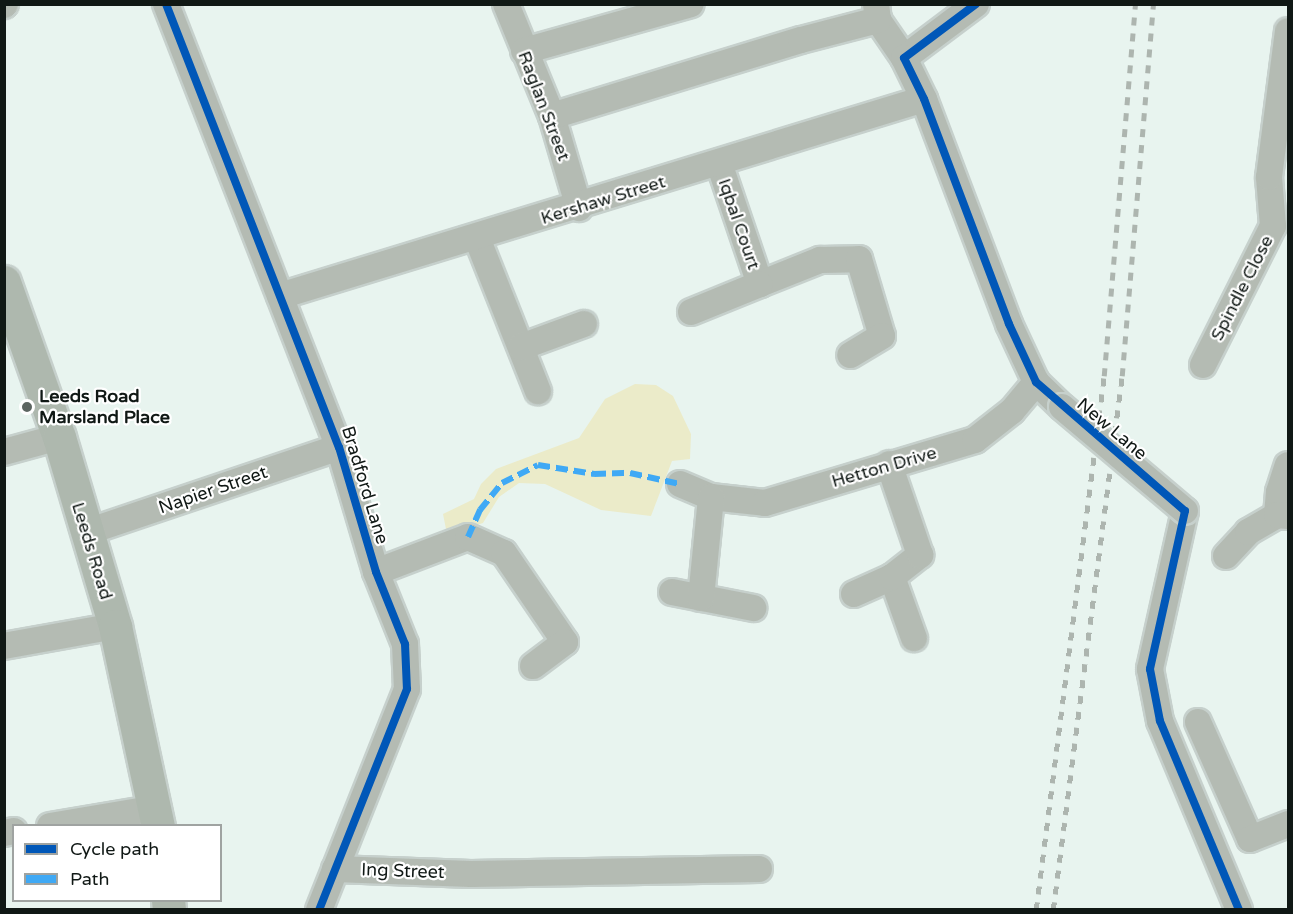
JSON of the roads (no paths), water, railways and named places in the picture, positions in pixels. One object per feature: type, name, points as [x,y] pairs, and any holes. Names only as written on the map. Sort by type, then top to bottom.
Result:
[{"type":"highway","name":"Leeds Road","points":[[4,282],[59,437],[115,626],[157,817]]},
{"type":"street","name":"Bradford Lane","points":[[166,4],[339,447],[376,572],[405,644],[407,689],[319,909]]},
{"type":"street","name":"Raglan Street","points":[[506,4],[552,116],[579,208]]},
{"type":"street","points":[[524,51],[691,4]]},
{"type":"street","points":[[904,58],[976,4]]},
{"type":"street","points":[[552,116],[801,40],[877,12]]},
{"type":"street","name":"New Lane","points":[[877,12],[904,58],[924,99],[1009,324],[1036,382],[1062,407],[1185,511],[1150,669],[1160,721],[1239,909]]},
{"type":"street","name":"Spindle Close","points":[[1203,365],[1273,226],[1269,177],[1288,31]]},
{"type":"street","name":"Kershaw Street","points":[[280,296],[579,208],[924,99]]},
{"type":"street","name":"Iqbal Court","points":[[719,163],[760,284]]},
{"type":"street","points":[[477,238],[538,391]]},
{"type":"street","name":"Iqbal Court","points":[[691,312],[820,261],[859,259],[882,336],[850,355]]},
{"type":"street","points":[[521,347],[584,324]]},
{"type":"street","name":"Hetton Drive","points":[[680,484],[711,496],[765,503],[889,464],[975,441],[1012,411],[1036,382]]},
{"type":"street","points":[[4,453],[59,437]]},
{"type":"street","name":"Napier Street","points":[[87,532],[339,447]]},
{"type":"street","points":[[854,594],[892,577],[920,555],[889,464]]},
{"type":"street","points":[[1226,556],[1248,532],[1282,516],[1279,492],[1288,465]]},
{"type":"street","points":[[701,598],[711,496]]},
{"type":"street","points":[[376,572],[468,537],[504,553],[565,642],[533,666]]},
{"type":"street","points":[[892,577],[914,638]]},
{"type":"street","points":[[672,592],[753,608]]},
{"type":"street","points":[[4,646],[115,626]]},
{"type":"street","points":[[1198,722],[1250,839],[1288,824]]},
{"type":"street","points":[[63,824],[157,817]]},
{"type":"street","name":"Ing Street","points":[[334,868],[471,874],[759,869]]},
{"type":"railway","points":[[1036,910],[1104,376],[1135,4]]},
{"type":"railway","points":[[1053,910],[1122,376],[1153,4]]},
{"type":"place","name":"Leeds Road Marsland Place","points":[[27,407]]}]
